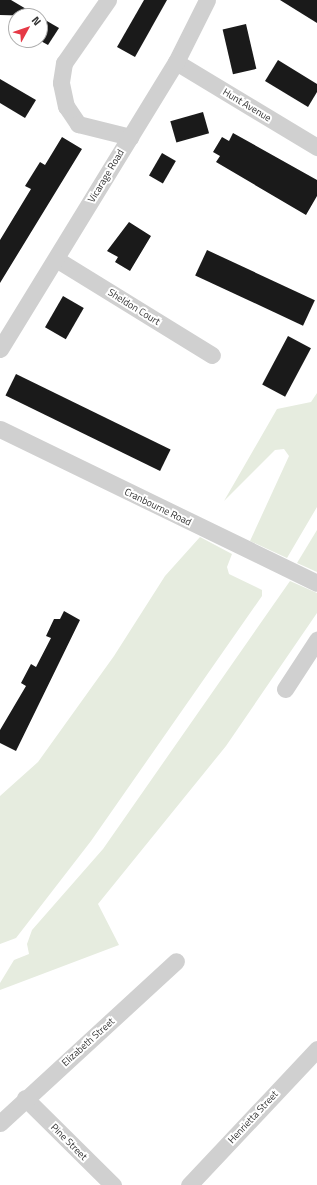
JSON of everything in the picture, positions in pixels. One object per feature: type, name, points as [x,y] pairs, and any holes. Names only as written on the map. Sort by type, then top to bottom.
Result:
[{"type":"street","points":[[108,0],[64,63],[61,82],[66,106],[78,124],[130,136]]},
{"type":"street","name":"Vicarage Road","points":[[0,349],[176,62],[207,0]]},
{"type":"street","name":"Hunt Avenue","points":[[176,62],[317,147]]},
{"type":"street","name":"Sheldon Court","points":[[56,259],[212,355]]},
{"type":"street","name":"Cranbourne Road","points":[[0,429],[214,535],[317,583]]},
{"type":"street","points":[[285,689],[317,640]]},
{"type":"street","name":"Elizabeth Street","points":[[0,1123],[25,1098],[176,961]]},
{"type":"street","name":"Henrietta Street","points":[[189,1185],[317,1049]]},
{"type":"street","name":"Pine Street","points":[[25,1098],[113,1185]]},
{"type":"shaded area","points":[[317,393],[317,507],[287,558],[250,541],[289,456],[284,449],[275,450],[224,501],[277,409],[311,402]]},
{"type":"shaded area","points":[[317,530],[317,572],[297,563]]},
{"type":"shaded area","points":[[200,537],[232,554],[227,567],[229,574],[262,590],[262,596],[91,841],[16,938],[0,944],[0,796],[38,762],[114,656],[165,576]]},
{"type":"shaded area","points":[[290,581],[317,593],[317,613],[226,746],[98,904],[119,945],[0,990],[0,983],[14,960],[29,954],[27,944],[32,930],[103,849]]},
{"type":"building","points":[[0,0],[11,0],[24,8],[8,8],[8,15],[0,15]]},
{"type":"building","points":[[144,0],[167,0],[135,57],[117,47]]},
{"type":"building","points":[[280,0],[317,0],[317,23]]},
{"type":"building","points":[[48,22],[59,28],[48,45]]},
{"type":"building","points":[[246,24],[256,69],[233,74],[223,29]]},
{"type":"building","points":[[278,60],[317,84],[317,92],[308,107],[265,81]]},
{"type":"building","points":[[0,79],[36,100],[25,118],[0,103]]},
{"type":"building","points":[[203,112],[209,133],[176,143],[170,121]]},
{"type":"building","points":[[233,133],[317,180],[317,196],[306,215],[216,162],[220,156],[213,152],[222,137],[229,141]]},
{"type":"building","points":[[62,137],[82,149],[0,283],[0,240],[31,189],[25,186],[40,162],[45,165]]},
{"type":"building","points":[[162,153],[176,161],[163,184],[149,176]]},
{"type":"building","points":[[129,222],[151,236],[130,271],[115,262],[118,257],[107,251]]},
{"type":"building","points":[[207,250],[315,300],[303,326],[195,275]]},
{"type":"building","points":[[63,296],[84,308],[66,339],[45,327]]},
{"type":"building","points":[[288,336],[311,348],[285,397],[262,385]]},
{"type":"building","points":[[16,374],[171,449],[160,471],[5,396]]},
{"type":"building","points":[[64,611],[80,620],[16,751],[0,743],[0,730],[26,686],[21,683],[31,664],[36,667],[51,638],[46,636],[54,619],[60,619]]}]
